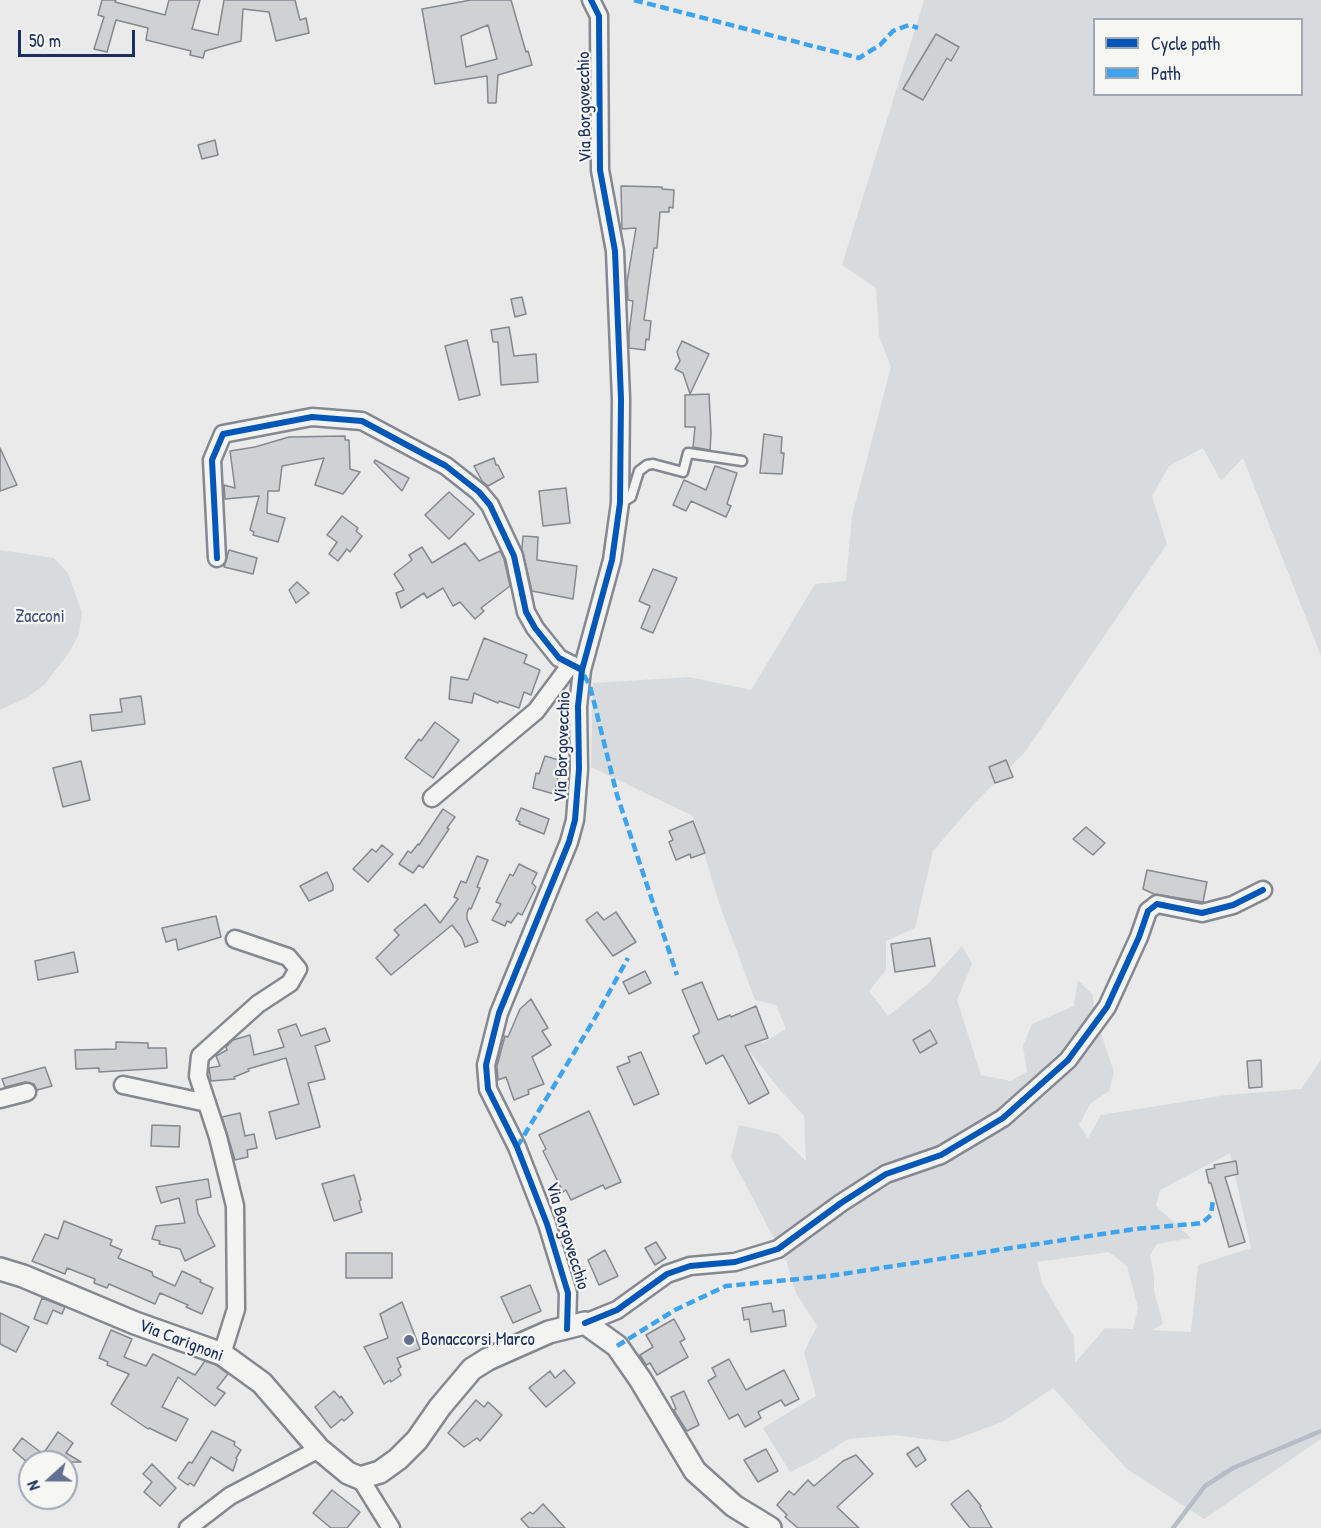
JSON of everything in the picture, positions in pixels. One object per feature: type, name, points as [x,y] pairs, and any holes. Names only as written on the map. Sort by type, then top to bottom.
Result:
[{"type":"street","name":"Via Borgovecchio","points":[[576,1326],[547,1224],[517,1147],[489,1089],[486,1065],[499,1013],[569,842],[575,820],[579,769],[576,667],[612,560],[620,503],[621,399],[615,251],[600,170],[599,16],[591,0]]},
{"type":"street","points":[[217,558],[212,460],[223,434],[312,417],[362,421],[446,466],[479,492],[490,505],[514,556],[526,612],[535,628],[559,658],[576,667],[536,711],[432,798]]},
{"type":"street","points":[[391,1528],[360,1478],[380,1472],[398,1459],[417,1440],[440,1407],[472,1369],[549,1332],[576,1326],[617,1310],[667,1274],[690,1266],[735,1262],[778,1249],[841,1203],[886,1174],[941,1155],[1003,1118],[1068,1060],[1107,1007],[1139,937],[1148,911],[1157,904],[1202,913],[1233,905],[1263,890]]},
{"type":"street","points":[[222,1354],[236,1309],[235,1206],[218,1137],[198,1076],[200,1056],[258,1004],[290,983],[298,969],[288,957],[235,939]]},
{"type":"street","points":[[123,1085],[207,1103]]},
{"type":"street","points":[[0,1099],[27,1092]]},
{"type":"street","name":"Via Carignoni","points":[[0,1269],[23,1276],[135,1323],[222,1354],[262,1383],[319,1449],[348,1473],[360,1478]]},
{"type":"street","points":[[576,1326],[617,1346],[640,1379],[695,1471],[734,1506],[770,1528]]},
{"type":"street","points":[[188,1528],[230,1496],[319,1449]]},
{"type":"lane","points":[[620,503],[631,497],[639,471],[647,465],[653,464],[683,472],[688,453],[742,461]]},
{"type":"green space","points":[[924,0],[1321,0],[1321,656],[1243,458],[1221,481],[1203,448],[1169,466],[1152,496],[1167,544],[1025,752],[972,806],[933,851],[915,928],[886,941],[886,970],[869,991],[888,1016],[929,983],[962,946],[972,964],[957,1000],[981,1075],[1010,1081],[1027,1072],[1023,1046],[1032,1024],[1074,1006],[1078,980],[1093,995],[1095,1016],[1114,1072],[1109,1091],[1090,1104],[1079,1125],[1088,1138],[1101,1115],[1226,1095],[1301,1089],[1321,1060],[1321,1439],[1204,1519],[1127,1469],[1053,1388],[1002,1422],[948,1442],[894,1435],[848,1439],[815,1460],[790,1472],[763,1428],[816,1396],[804,1352],[817,1326],[796,1293],[787,1263],[731,1157],[739,1125],[778,1134],[806,1161],[804,1116],[750,1052],[739,1057],[748,1037],[763,1043],[786,1029],[776,1005],[755,1000],[720,906],[693,816],[591,767],[593,683],[689,677],[751,690],[815,584],[846,581],[852,516],[891,367],[879,336],[876,288],[842,265]],"holes":[[[1230,1153],[1251,1248],[1198,1265],[1191,1332],[1152,1330],[1163,1324],[1154,1291],[1150,1255],[1157,1244],[1191,1238],[1156,1206],[1160,1190]],[[1109,1252],[1127,1266],[1138,1308],[1133,1329],[1105,1328],[1075,1363],[1074,1337],[1042,1283],[1037,1262]]]},
{"type":"green space","name":"Zacconi","points":[[0,550],[54,558],[68,573],[82,613],[79,634],[69,653],[44,685],[28,697],[0,710]]},
{"type":"building","points":[[102,0],[116,0],[115,2],[165,15],[169,0],[200,0],[192,29],[218,35],[224,0],[295,0],[300,20],[306,18],[309,33],[276,41],[269,12],[243,9],[241,41],[205,51],[203,58],[190,55],[191,51],[146,40],[148,28],[116,20],[107,52],[94,49],[104,17],[98,15]]},
{"type":"building","points":[[471,0],[511,0],[532,65],[498,75],[496,103],[488,103],[487,76],[435,84],[422,9]],"holes":[[[488,25],[497,59],[466,67],[461,36]]]},
{"type":"building","points":[[936,34],[959,47],[951,61],[947,58],[923,100],[903,89]]},
{"type":"building","points":[[215,140],[218,155],[202,159],[198,145]]},
{"type":"building","points":[[621,186],[662,187],[662,189],[674,190],[673,208],[669,207],[669,212],[660,212],[657,248],[654,248],[644,320],[651,321],[649,340],[646,339],[645,350],[629,348],[633,301],[628,300],[627,282],[636,228],[622,229]]},
{"type":"building","points":[[522,297],[526,314],[515,317],[511,299]]},
{"type":"building","points":[[509,327],[514,356],[536,354],[538,382],[501,385],[498,342],[493,342],[491,330]]},
{"type":"building","points":[[467,340],[480,395],[459,400],[445,346]]},
{"type":"building","points":[[682,341],[709,354],[690,394],[683,373],[675,369],[680,361],[677,352]]},
{"type":"building","points":[[709,394],[710,450],[693,447],[695,427],[685,427],[685,395]]},
{"type":"building","points":[[764,434],[782,437],[781,453],[784,453],[782,474],[760,473]]},
{"type":"building","points":[[345,436],[345,440],[349,440],[350,469],[360,472],[343,494],[315,485],[324,458],[282,466],[279,491],[268,491],[267,513],[285,518],[278,542],[253,535],[254,532],[250,530],[259,496],[225,499],[224,485],[235,488],[230,451],[255,447],[289,437]]},
{"type":"building","points":[[0,448],[17,485],[0,491]]},
{"type":"building","points":[[494,458],[504,477],[488,486],[482,481],[474,466]]},
{"type":"building","points":[[375,460],[409,478],[402,491],[374,462]]},
{"type":"building","points":[[715,466],[737,473],[727,504],[731,506],[726,517],[691,501],[686,511],[673,505],[684,480],[706,490]]},
{"type":"building","points":[[566,488],[570,523],[543,526],[539,491]]},
{"type":"building","points":[[449,492],[474,514],[449,539],[425,515]]},
{"type":"building","points":[[342,516],[358,528],[356,531],[362,536],[350,552],[347,549],[338,561],[329,554],[337,542],[327,535]]},
{"type":"building","points":[[523,536],[538,537],[537,560],[577,566],[573,599],[532,591],[522,549]]},
{"type":"building","points":[[465,543],[479,561],[500,551],[510,586],[481,608],[484,611],[475,619],[460,602],[453,606],[443,588],[427,598],[424,593],[401,608],[396,593],[404,590],[394,574],[412,560],[409,555],[422,547],[432,563]]},
{"type":"building","points":[[229,550],[257,558],[253,574],[224,567]]},
{"type":"building","points":[[653,569],[677,578],[653,633],[641,628],[650,606],[639,601]]},
{"type":"building","points":[[297,582],[309,593],[296,603],[289,590]]},
{"type":"building","points":[[484,638],[527,655],[524,663],[540,670],[531,695],[524,692],[519,708],[499,701],[498,703],[474,693],[472,703],[449,699],[451,677],[468,680]]},
{"type":"building","points":[[141,696],[145,724],[92,731],[90,715],[122,712],[120,699]]},
{"type":"building","points":[[435,722],[459,740],[433,778],[405,758]]},
{"type":"building","points":[[545,756],[562,761],[554,794],[533,788],[536,773],[539,774]]},
{"type":"building","points":[[1006,760],[1013,777],[995,783],[989,767]]},
{"type":"building","points":[[81,761],[90,800],[63,807],[53,768]]},
{"type":"building","points":[[521,808],[549,819],[544,834],[519,824],[520,822],[516,820]]},
{"type":"building","points":[[443,809],[455,817],[423,868],[419,865],[413,873],[399,864],[408,851],[411,853],[419,845]]},
{"type":"building","points":[[693,821],[705,853],[691,858],[690,854],[676,860],[669,842],[673,840],[669,831]]},
{"type":"building","points":[[1086,827],[1105,843],[1093,855],[1073,839]]},
{"type":"building","points":[[382,845],[393,854],[368,882],[353,869],[372,849],[376,852]]},
{"type":"building","points":[[477,856],[488,860],[477,887],[480,888],[467,913],[467,919],[478,942],[465,947],[462,938],[452,925],[391,975],[376,958],[399,935],[394,930],[425,904],[440,923],[458,899],[454,897],[461,881],[466,883]]},
{"type":"building","points":[[519,864],[537,873],[532,883],[536,887],[522,915],[518,913],[511,923],[507,921],[505,926],[492,920],[501,904],[496,902],[510,874],[513,876]]},
{"type":"building","points":[[1147,870],[1207,882],[1203,902],[1154,894],[1143,889]]},
{"type":"building","points":[[327,872],[333,890],[309,901],[300,886]]},
{"type":"building","points":[[597,912],[604,920],[616,912],[636,942],[613,956],[586,920]]},
{"type":"building","points":[[216,916],[221,937],[178,950],[176,939],[166,942],[162,928]]},
{"type":"building","points":[[930,938],[935,966],[895,972],[891,944]]},
{"type":"building","points":[[74,952],[78,972],[38,980],[35,961]]},
{"type":"building","points":[[645,971],[651,983],[629,994],[623,982]]},
{"type":"building","points":[[702,982],[718,1020],[756,1006],[768,1038],[745,1046],[769,1093],[749,1104],[723,1055],[706,1064],[693,1036],[699,1033],[699,1030],[682,990]]},
{"type":"building","points":[[531,999],[548,1028],[542,1031],[551,1045],[532,1057],[544,1084],[528,1090],[529,1094],[514,1100],[506,1077],[498,1080],[497,1066],[505,1036],[508,1037],[520,1009]]},
{"type":"building","points":[[296,1024],[301,1036],[325,1028],[330,1041],[315,1046],[325,1079],[308,1083],[320,1127],[276,1139],[269,1112],[299,1104],[286,1058],[248,1069],[249,1071],[234,1077],[235,1079],[211,1081],[209,1068],[220,1066],[216,1056],[227,1050],[226,1047],[233,1040],[250,1035],[254,1055],[284,1047],[278,1030]]},
{"type":"building","points":[[930,1030],[937,1043],[920,1053],[913,1040]]},
{"type":"building","points":[[116,1042],[148,1043],[148,1048],[166,1048],[167,1068],[99,1072],[99,1068],[76,1069],[75,1050],[116,1049]]},
{"type":"building","points":[[641,1052],[659,1094],[634,1105],[617,1067],[630,1062],[628,1057]]},
{"type":"building","points":[[1261,1060],[1262,1087],[1249,1088],[1247,1061]]},
{"type":"building","points":[[45,1067],[52,1086],[37,1090],[34,1084],[25,1082],[5,1087],[2,1079]]},
{"type":"building","points":[[589,1111],[621,1182],[605,1189],[603,1185],[571,1200],[566,1190],[563,1192],[543,1151],[546,1149],[539,1135]]},
{"type":"building","points":[[240,1113],[245,1136],[254,1134],[257,1148],[247,1150],[248,1157],[235,1160],[222,1117]]},
{"type":"building","points":[[152,1125],[180,1126],[179,1147],[151,1146]]},
{"type":"building","points":[[1236,1161],[1238,1174],[1225,1177],[1245,1242],[1229,1247],[1206,1170],[1215,1168],[1214,1165]]},
{"type":"building","points":[[354,1175],[362,1212],[334,1221],[322,1184]]},
{"type":"building","points":[[208,1179],[211,1197],[196,1200],[198,1213],[215,1246],[185,1261],[180,1249],[159,1244],[160,1241],[152,1239],[156,1226],[185,1223],[179,1198],[161,1203],[156,1187]]},
{"type":"building","points":[[64,1221],[112,1240],[110,1245],[122,1250],[118,1258],[152,1272],[153,1276],[175,1286],[182,1271],[213,1288],[202,1314],[160,1293],[155,1304],[109,1284],[107,1288],[94,1283],[95,1279],[67,1268],[65,1274],[32,1261],[45,1234],[58,1239]]},
{"type":"building","points":[[656,1242],[666,1258],[655,1265],[645,1248]]},
{"type":"building","points":[[605,1250],[618,1276],[599,1285],[588,1260]]},
{"type":"building","points":[[346,1253],[392,1253],[392,1278],[346,1278]]},
{"type":"building","points":[[530,1285],[541,1311],[513,1323],[501,1297]]},
{"type":"building","points":[[42,1298],[65,1307],[62,1314],[53,1310],[47,1324],[34,1319]]},
{"type":"building","points":[[402,1302],[420,1349],[397,1358],[401,1367],[398,1369],[401,1375],[384,1384],[364,1347],[388,1338],[380,1314]]},
{"type":"building","points":[[771,1303],[773,1312],[784,1310],[786,1326],[751,1332],[749,1319],[744,1320],[742,1308]]},
{"type":"building","points":[[0,1313],[29,1327],[16,1352],[0,1344]]},
{"type":"building","points":[[674,1319],[685,1339],[680,1342],[688,1357],[657,1375],[650,1363],[646,1365],[640,1355],[653,1347],[646,1335]]},
{"type":"building","points":[[111,1330],[132,1339],[124,1357],[146,1366],[153,1354],[195,1375],[205,1361],[216,1365],[228,1374],[217,1388],[225,1393],[215,1406],[178,1377],[162,1407],[188,1419],[176,1441],[148,1429],[111,1404],[129,1374],[107,1365],[108,1362],[99,1358]]},
{"type":"building","points":[[729,1359],[746,1390],[784,1370],[799,1399],[785,1406],[781,1400],[758,1412],[761,1418],[745,1427],[738,1414],[729,1419],[708,1381],[716,1376],[712,1368]]},
{"type":"building","points":[[564,1370],[575,1383],[546,1407],[529,1388],[550,1371],[555,1378]]},
{"type":"building","points":[[334,1391],[340,1398],[341,1396],[353,1413],[331,1428],[315,1407]]},
{"type":"building","points":[[684,1391],[699,1425],[687,1431],[674,1410],[676,1409],[671,1397]]},
{"type":"building","points":[[476,1400],[484,1407],[488,1402],[502,1415],[480,1441],[477,1438],[464,1447],[448,1433]]},
{"type":"building","points":[[212,1431],[235,1442],[234,1445],[241,1450],[236,1458],[233,1471],[211,1457],[194,1486],[190,1483],[188,1485],[178,1478],[189,1462],[192,1463]]},
{"type":"building","points":[[58,1432],[73,1443],[68,1450],[46,1450]]},
{"type":"building","points":[[22,1438],[38,1450],[18,1450],[18,1454],[13,1450]]},
{"type":"building","points":[[918,1447],[926,1460],[916,1467],[907,1454]]},
{"type":"building","points":[[766,1449],[778,1471],[758,1482],[744,1460]]},
{"type":"building","points":[[856,1455],[873,1474],[837,1507],[859,1528],[798,1528],[785,1517],[787,1515],[777,1505],[789,1491],[794,1495],[808,1480],[814,1486],[843,1461]]},
{"type":"building","points":[[152,1464],[176,1488],[160,1506],[144,1492],[152,1482],[143,1474]]},
{"type":"building","points":[[332,1490],[360,1512],[347,1528],[331,1528],[313,1513]]},
{"type":"building","points":[[968,1490],[981,1506],[992,1528],[970,1528],[951,1504]]},
{"type":"building","points":[[543,1504],[565,1528],[529,1528],[521,1519],[530,1512],[533,1514]]},
{"type":"waterway","points":[[1173,1528],[1205,1486],[1233,1468],[1321,1431]]},
{"type":"marked path","points":[[634,0],[859,58],[880,45],[893,31],[909,25],[918,28]]},
{"type":"marked path","points":[[584,675],[590,686],[617,795],[677,975]]},
{"type":"marked path","points":[[517,1147],[595,1018],[628,958]]},
{"type":"marked path","points":[[617,1346],[675,1310],[726,1286],[829,1276],[1135,1229],[1202,1223],[1211,1215],[1213,1199]]},
{"type":"cycle path","points":[[567,1329],[568,1293],[547,1224],[517,1147],[488,1089],[486,1065],[499,1013],[569,842],[575,820],[579,769],[578,706],[582,670],[612,560],[620,503],[621,399],[615,251],[600,170],[599,16],[591,0]]},
{"type":"cycle path","points":[[217,558],[212,460],[223,434],[312,417],[362,421],[446,466],[479,492],[490,505],[514,556],[526,612],[535,628],[559,658],[582,670]]},
{"type":"cycle path","points":[[585,1323],[617,1310],[667,1274],[690,1266],[735,1262],[778,1249],[841,1203],[886,1174],[941,1155],[1003,1118],[1068,1060],[1107,1007],[1139,937],[1148,911],[1157,904],[1202,913],[1233,905],[1263,890]]},
{"type":"place","name":"Bonaccorsi Marco","points":[[409,1340]]}]
